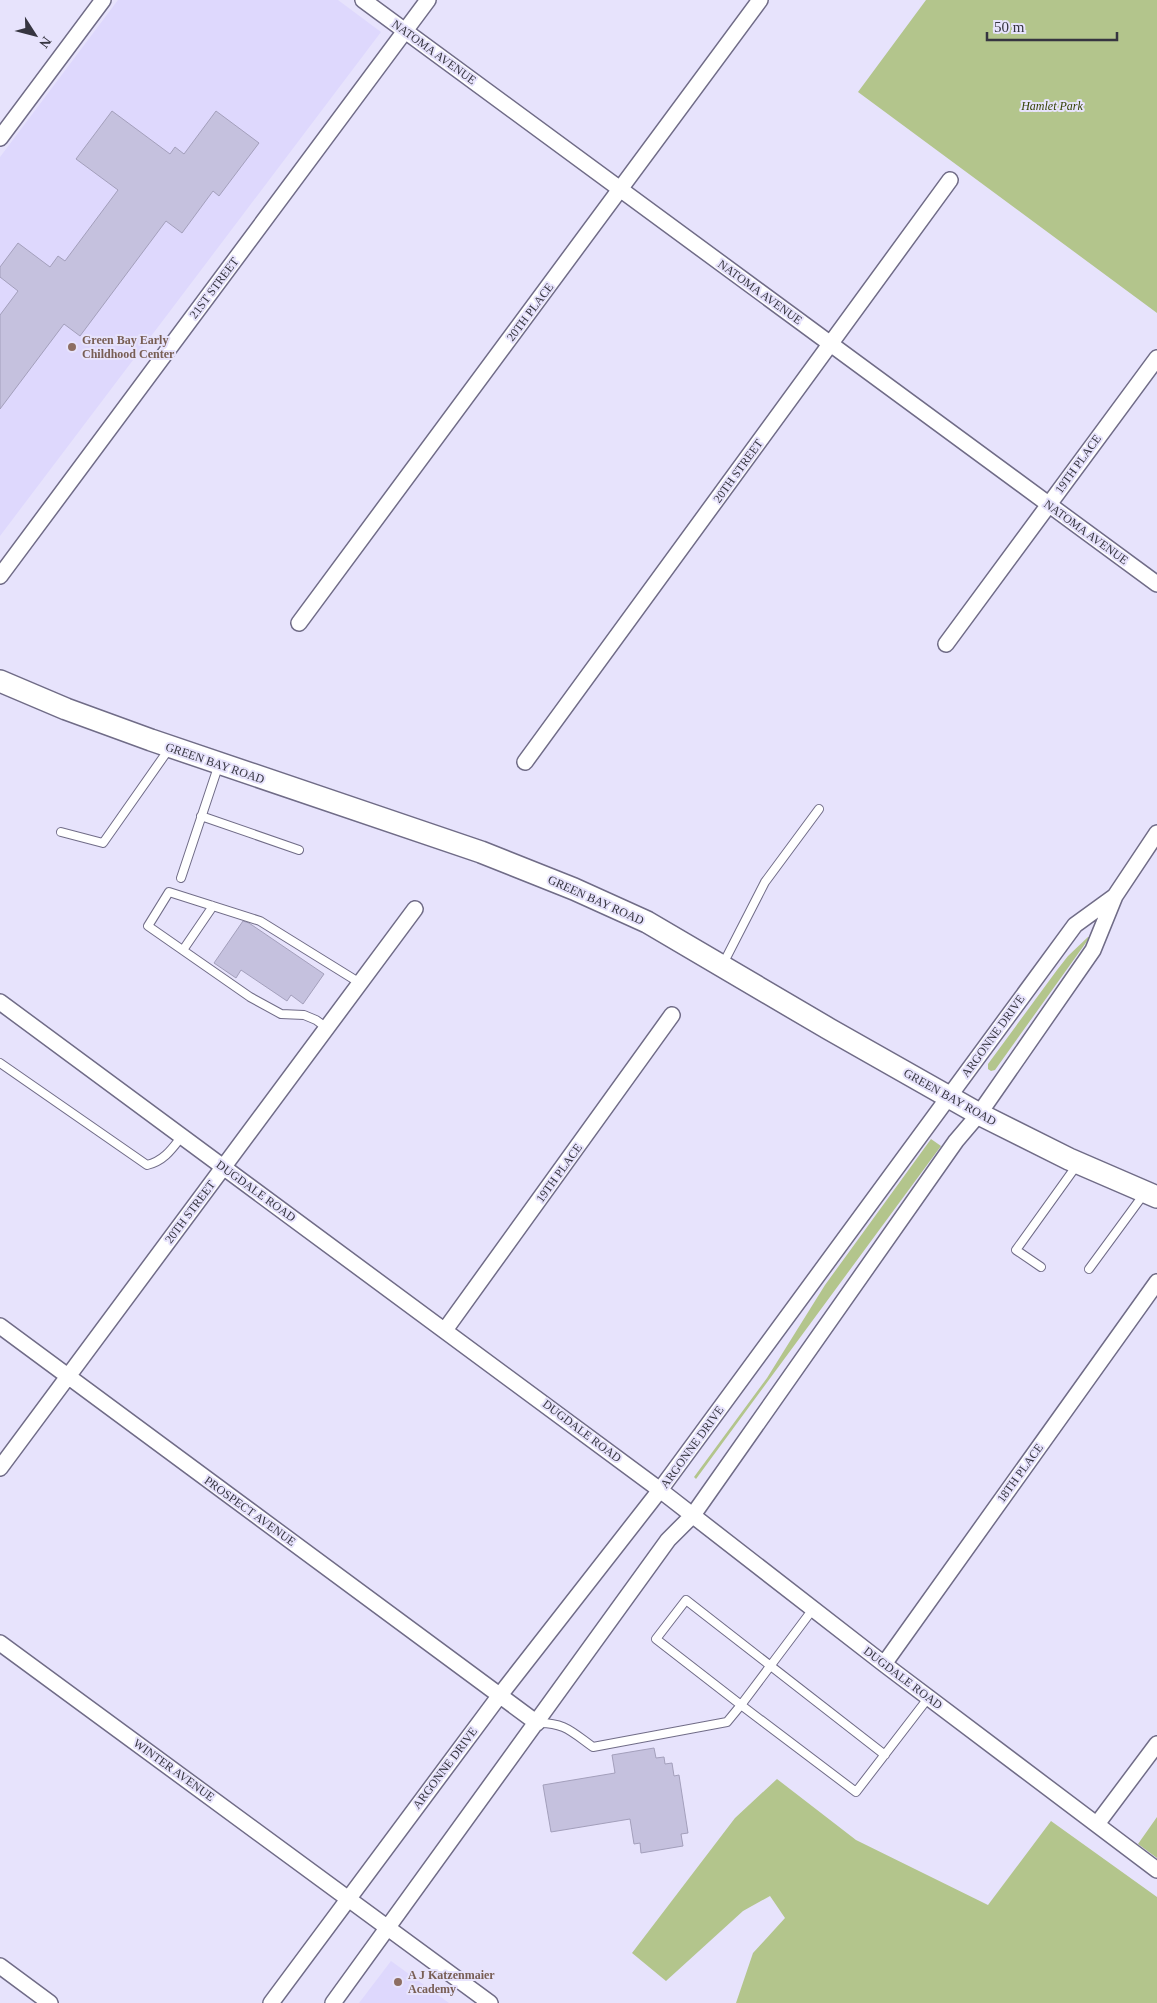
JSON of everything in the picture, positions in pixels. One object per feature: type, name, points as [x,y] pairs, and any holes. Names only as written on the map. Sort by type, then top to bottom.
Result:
[{"type":"main road","name":"GREEN BAY ROAD","points":[[0,681],[74,712],[170,747],[535,872],[647,922],[979,1114],[1078,1163],[1151,1195]]},
{"type":"street","points":[[0,138],[103,0]]},
{"type":"street","name":"NATOMA AVENUE","points":[[363,0],[1157,584]]},
{"type":"street","name":"21ST STREET","points":[[0,576],[428,0]]},
{"type":"street","name":"20TH PLACE","points":[[299,623],[760,0]]},
{"type":"street","name":"20TH STREET","points":[[525,762],[950,180]]},
{"type":"street","name":"19TH PLACE","points":[[946,644],[1157,358]]},
{"type":"street","name":"ARGONNE DRIVE","points":[[333,2003],[668,1540],[693,1515],[956,1142],[979,1114],[1093,950],[1114,896],[1157,833]]},
{"type":"street","name":"ARGONNE DRIVE","points":[[271,2003],[500,1695],[660,1490],[1075,925],[1114,896]]},
{"type":"street","name":"20TH STREET","points":[[0,1468],[415,909]]},
{"type":"street","name":"DUGDALE ROAD","points":[[0,1002],[660,1490],[884,1664],[1157,1870]]},
{"type":"street","name":"19TH PLACE","points":[[445,1330],[672,1015]]},
{"type":"street","name":"18TH PLACE","points":[[884,1664],[1157,1282]]},
{"type":"street","name":"PROSPECT AVENUE","points":[[0,1326],[537,1722]]},
{"type":"street","name":"WINTER AVENUE","points":[[0,1643],[490,2003]]},
{"type":"street","points":[[1097,1824],[1157,1744]]},
{"type":"street","points":[[0,1966],[50,2003]]},
{"type":"lane","points":[[61,832],[103,843],[170,747]]},
{"type":"lane","points":[[181,878],[219,764]]},
{"type":"lane","points":[[722,966],[765,882],[819,809]]},
{"type":"lane","points":[[201,816],[299,850]]},
{"type":"lane","points":[[326,1028],[316,1020],[304,1015],[281,1014],[250,997],[148,926],[169,892],[260,920],[360,983]]},
{"type":"lane","points":[[183,950],[213,906]]},
{"type":"lane","points":[[0,1063],[147,1165],[158,1163],[165,1158],[182,1136]]},
{"type":"lane","points":[[1041,1267],[1016,1250],[1078,1163]]},
{"type":"lane","points":[[1089,1269],[1151,1195]]},
{"type":"lane","points":[[885,1755],[686,1600],[656,1639],[856,1792],[885,1755],[929,1698]]},
{"type":"lane","points":[[537,1722],[560,1724],[593,1746],[727,1722],[813,1608]]},
{"type":"shaded area","name":"Green Bay Early Childhood Center","points":[[118,0],[338,0],[381,32],[0,536],[0,157]]},
{"type":"shaded area","name":"A J Katzenmaier Academy","points":[[391,1961],[449,2003],[359,2003]]},
{"type":"green space","name":"Hamlet Park","points":[[926,0],[1157,0],[1157,313],[858,92]]},
{"type":"green space","points":[[1090,937],[995,1070],[991,1071],[988,1069],[988,1064],[1057,970],[1068,956]]},
{"type":"green space","points":[[931,1139],[941,1146],[696,1479],[694,1477],[767,1378],[825,1285]]},
{"type":"green space","points":[[777,1779],[856,1840],[988,1905],[1051,1821],[1157,1897],[1157,2003],[736,2003],[753,1953],[785,1918],[770,1896],[743,1911],[666,1981],[632,1953],[735,1818]]},
{"type":"green space","points":[[1157,1817],[1157,1858],[1138,1844]]},
{"type":"building","points":[[112,111],[170,154],[175,147],[184,154],[216,111],[259,143],[219,196],[213,191],[182,233],[166,221],[80,336],[64,324],[0,409],[0,315],[18,291],[0,277],[0,267],[18,243],[50,267],[58,256],[65,261],[118,190],[76,159]]},
{"type":"building","points":[[243,921],[249,923],[324,974],[303,1004],[291,995],[287,1001],[241,970],[236,978],[214,963]]},
{"type":"building","points":[[654,1748],[656,1758],[664,1757],[665,1764],[672,1763],[674,1776],[679,1775],[688,1833],[681,1834],[683,1846],[641,1853],[640,1843],[634,1844],[630,1819],[551,1832],[543,1785],[615,1773],[612,1755]]},
{"type":"place","name":"Green Bay Early Childhood Center","points":[[72,347]]},
{"type":"place","name":"A J Katzenmaier Academy","points":[[398,1982]]}]
